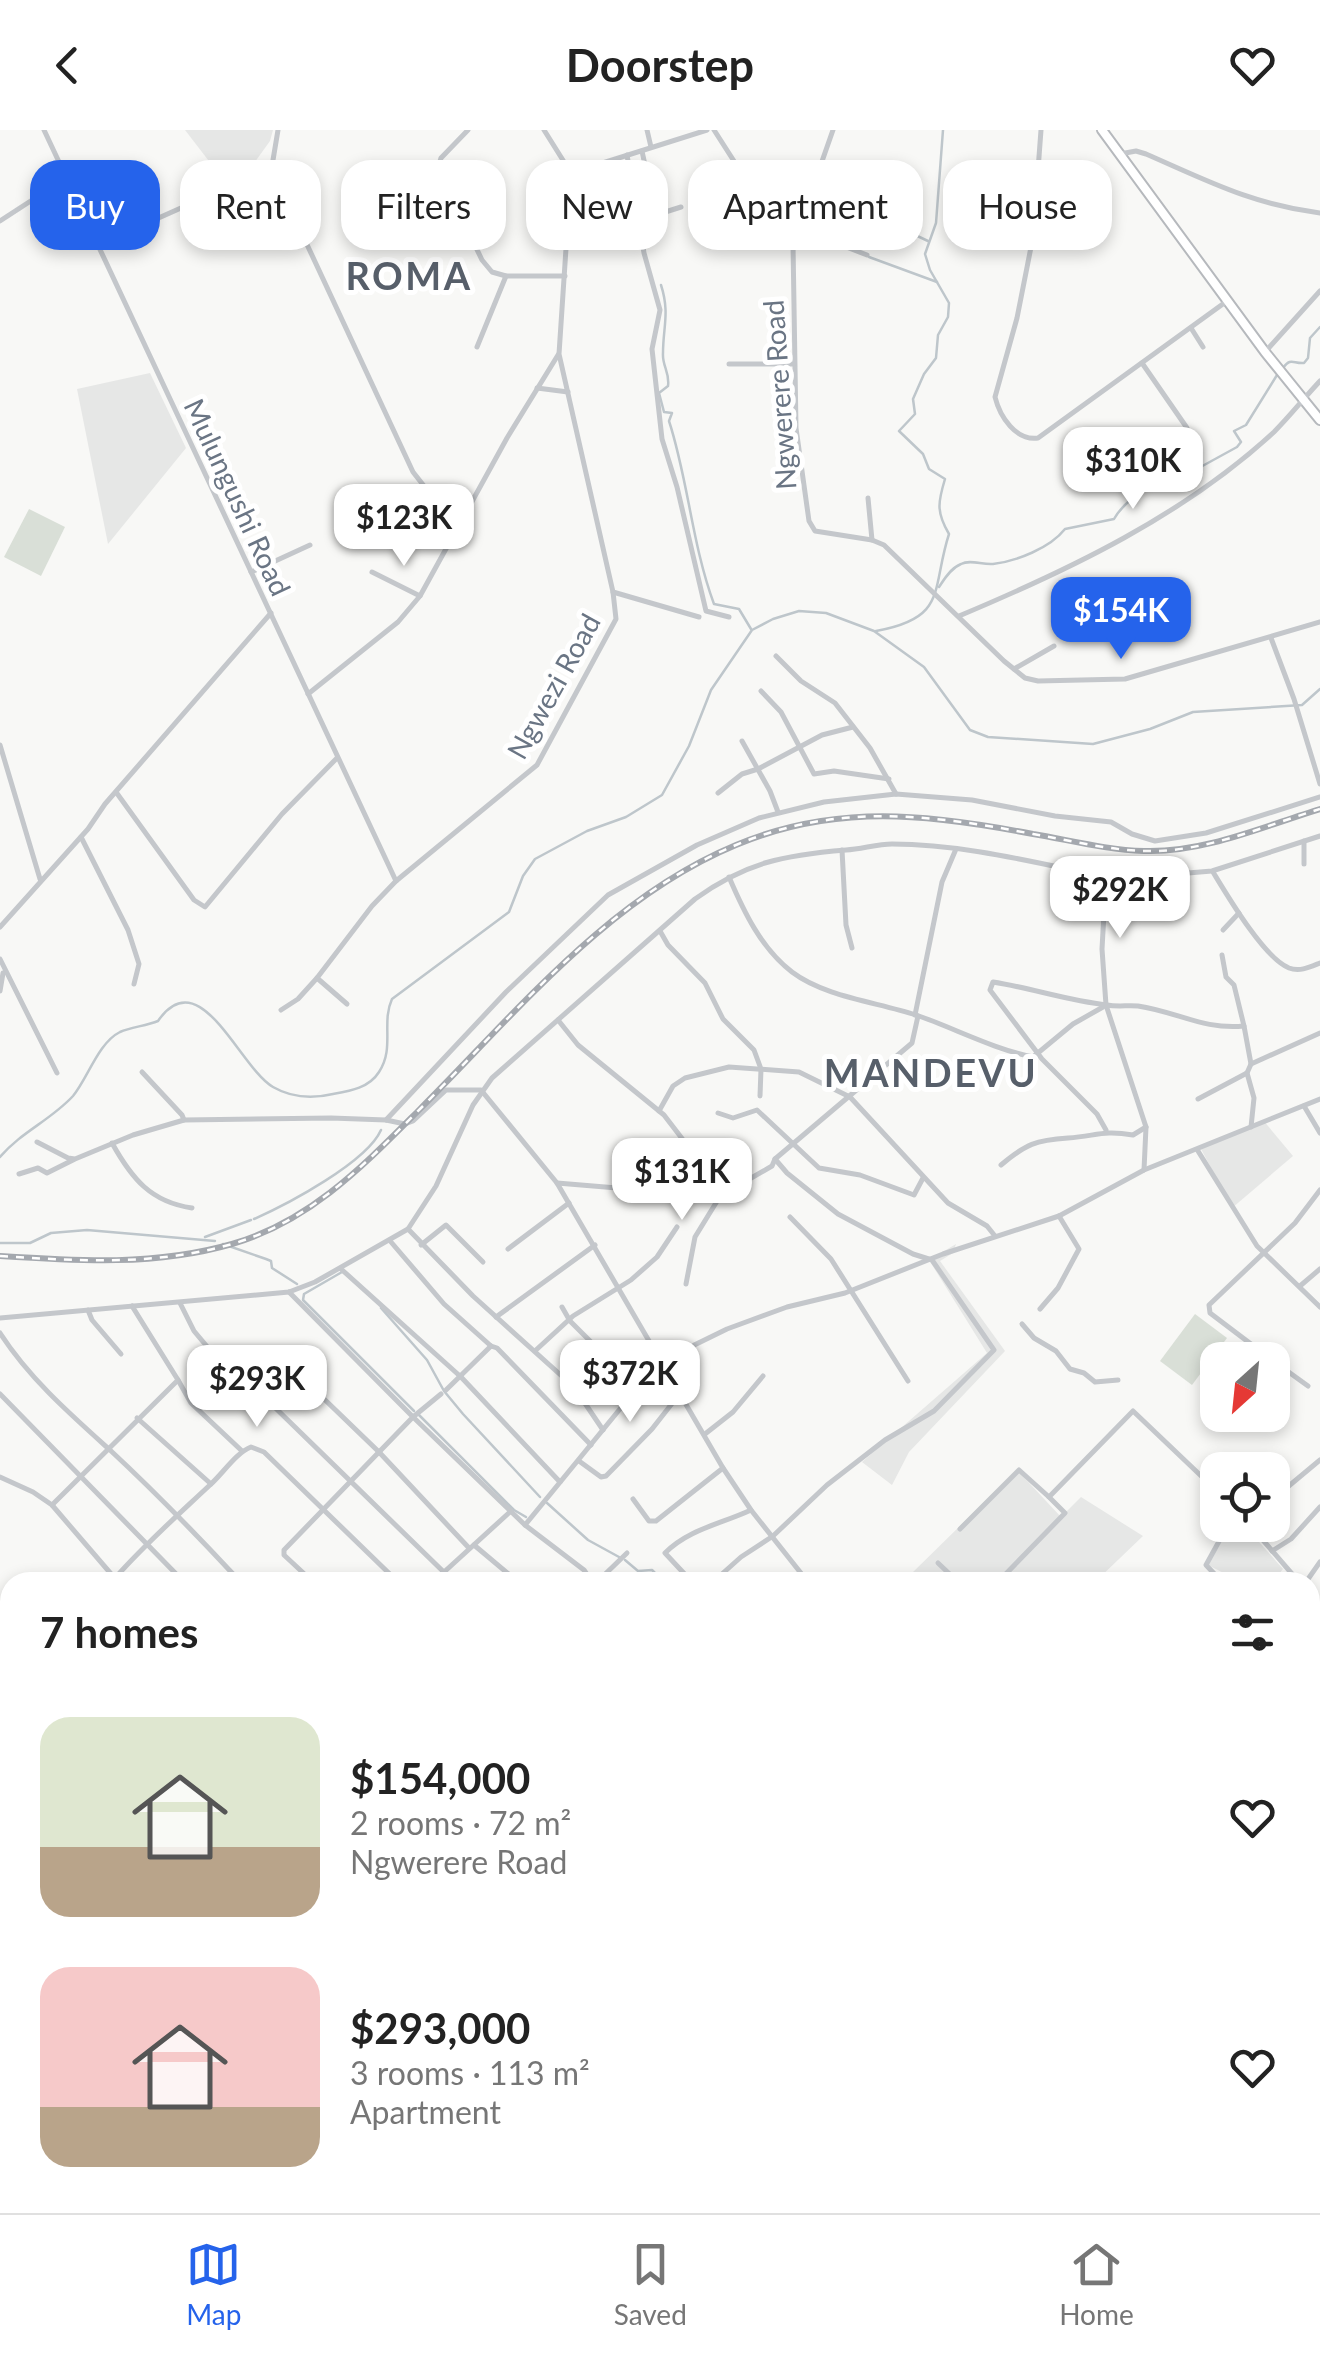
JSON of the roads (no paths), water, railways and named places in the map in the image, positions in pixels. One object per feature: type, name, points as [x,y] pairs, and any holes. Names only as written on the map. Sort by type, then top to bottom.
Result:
[{"type":"main road","points":[[1102,130],[1264,352],[1320,420]]},
{"type":"street","name":"Mulungushi Road","points":[[44,130],[58,160]]},
{"type":"street","points":[[274,160],[278,130]]},
{"type":"street","points":[[468,130],[441,158],[438,168],[486,266],[506,276],[565,276]]},
{"type":"street","points":[[544,130],[563,160]]},
{"type":"street","points":[[647,130],[651,147]]},
{"type":"street","points":[[611,160],[711,130],[732,160]]},
{"type":"street","name":"Ngwerere Road","points":[[823,160],[833,130]]},
{"type":"street","points":[[1040,160],[1041,130]]},
{"type":"street","points":[[642,151],[655,212],[682,206]]},
{"type":"street","points":[[1120,154],[1136,151],[1231,193],[1275,207],[1320,213]]},
{"type":"street","points":[[627,155],[644,253],[660,310],[652,349],[662,439],[678,487],[706,611],[729,617]]},
{"type":"street","points":[[0,221],[30,201]]},
{"type":"street","name":"Mulungushi Road","points":[[100,250],[396,881]]},
{"type":"street","points":[[311,250],[413,472],[424,486],[467,510]]},
{"type":"street","name":"Ngwezi Road","points":[[281,1010],[317,978],[396,881],[530,774],[616,619],[559,354],[567,250]]},
{"type":"street","name":"Ngwerere Road","points":[[793,250],[796,428],[811,527],[825,535],[872,540],[892,551],[1014,669]]},
{"type":"street","points":[[853,250],[866,255]]},
{"type":"street","points":[[1030,250],[1017,318],[996,387],[997,406],[1024,438],[1038,438],[1227,300]]},
{"type":"street","points":[[476,347],[506,276]]},
{"type":"street","points":[[1264,352],[1320,292]]},
{"type":"street","points":[[1190,328],[1204,347]]},
{"type":"street","points":[[308,694],[398,622],[420,596],[559,354]]},
{"type":"street","points":[[1142,362],[1186,425],[1184,434],[1165,445]]},
{"type":"street","points":[[730,364],[794,364]]},
{"type":"street","points":[[959,616],[1094,556],[1167,512],[1276,430],[1320,381]]},
{"type":"street","points":[[537,388],[568,392]]},
{"type":"street","points":[[868,498],[872,540]]},
{"type":"street","points":[[251,572],[310,544]]},
{"type":"street","points":[[372,572],[420,596]]},
{"type":"street","points":[[613,592],[699,617]]},
{"type":"street","points":[[0,926],[81,837],[270,614]]},
{"type":"street","points":[[1054,646],[1014,669],[1025,678],[1038,681],[1125,679],[1320,622]]},
{"type":"street","points":[[1271,638],[1320,784]]},
{"type":"street","points":[[776,656],[801,680],[829,698],[853,727],[896,794]]},
{"type":"street","points":[[761,691],[781,712],[814,774],[834,771],[889,780]]},
{"type":"street","points":[[718,792],[742,774],[822,734],[853,727]]},
{"type":"street","points":[[742,741],[778,812]]},
{"type":"street","points":[[0,745],[40,879]]},
{"type":"street","points":[[116,792],[194,900],[205,907],[282,814],[338,757]]},
{"type":"street","points":[[386,1120],[506,992],[608,895],[697,845],[778,812],[896,794],[972,800],[1111,822],[1155,841],[1206,834],[1320,797]]},
{"type":"street","points":[[0,1318],[289,1292],[390,1241],[408,1229],[436,1186],[481,1090],[695,899],[728,876],[774,859],[888,844],[956,849],[1106,876],[1152,876],[1212,871],[1320,836]]},
{"type":"street","points":[[81,837],[128,930],[139,964],[134,984]]},
{"type":"street","points":[[1304,841],[1304,864]]},
{"type":"street","points":[[556,1183],[670,1187],[710,1179],[746,1181],[772,1166],[912,1043],[938,898],[956,849]]},
{"type":"street","points":[[842,850],[846,926],[852,948]]},
{"type":"street","points":[[1212,871],[1276,960],[1291,970],[1320,963]]},
{"type":"street","points":[[728,876],[743,910],[773,956],[797,976],[836,992],[917,1015],[1032,1056],[1073,1024],[1106,1006]]},
{"type":"street","points":[[1106,876],[1102,949],[1106,1006],[1146,1127],[1144,1170]]},
{"type":"street","points":[[1224,930],[1239,913]]},
{"type":"street","points":[[660,930],[668,945],[705,983],[723,1019],[752,1047],[762,1068],[760,1096]]},
{"type":"street","points":[[1222,955],[1226,977],[1234,985],[1251,1064],[1247,1074],[1254,1098],[1251,1127]]},
{"type":"street","points":[[0,959],[57,1073]]},
{"type":"street","points":[[0,991],[4,970]]},
{"type":"street","points":[[317,978],[347,1004]]},
{"type":"street","points":[[1106,1130],[990,990],[993,982],[1106,1006],[1137,1006],[1221,1028],[1244,1026]]},
{"type":"street","points":[[558,1018],[557,1023],[578,1046],[659,1110],[687,1145],[726,1180]]},
{"type":"street","points":[[1251,1064],[1320,1032]]},
{"type":"street","points":[[659,1110],[674,1086],[686,1078],[729,1067],[799,1072],[850,1096],[948,1203],[987,1226],[995,1236]]},
{"type":"street","points":[[142,1072],[184,1120]]},
{"type":"street","points":[[1198,1099],[1247,1074]]},
{"type":"street","points":[[19,1174],[38,1168],[46,1173],[112,1143],[184,1120],[410,1122],[450,1088],[481,1090],[556,1183],[723,1468],[800,1572]]},
{"type":"street","points":[[525,1525],[633,1393],[680,1352],[726,1329],[786,1307],[852,1290],[1059,1216],[1144,1170],[1320,1099]]},
{"type":"street","points":[[1304,1106],[1320,1133]]},
{"type":"street","points":[[718,1113],[733,1118],[754,1109],[819,1168],[860,1176],[912,1195],[923,1178]]},
{"type":"street","points":[[1001,1165],[1021,1148],[1047,1138],[1106,1130],[1134,1135],[1146,1127]]},
{"type":"street","points":[[38,1142],[76,1159]]},
{"type":"street","points":[[112,1143],[128,1168],[156,1197],[164,1203],[192,1208]]},
{"type":"street","points":[[1198,1151],[1264,1254],[1320,1307]]},
{"type":"street","points":[[724,1572],[773,1536],[856,1463],[934,1411],[994,1350],[932,1260],[912,1254],[838,1214],[787,1173],[776,1159]]},
{"type":"street","points":[[686,1284],[695,1237],[726,1180]]},
{"type":"street","points":[[1249,1342],[1208,1309],[1294,1223],[1320,1190]]},
{"type":"street","points":[[508,1248],[569,1203]]},
{"type":"street","points":[[1040,1309],[1058,1288],[1078,1249],[1059,1216]]},
{"type":"street","points":[[790,1217],[831,1259],[908,1380]]},
{"type":"street","points":[[420,1245],[446,1225],[483,1262]]},
{"type":"street","points":[[536,1350],[657,1257],[676,1228]]},
{"type":"street","points":[[408,1229],[496,1318],[574,1387],[603,1430]]},
{"type":"street","points":[[390,1241],[444,1304],[498,1348],[591,1446]]},
{"type":"street","points":[[496,1318],[595,1245]]},
{"type":"street","points":[[340,1269],[461,1377],[560,1482]]},
{"type":"street","points":[[1299,1287],[1320,1269]]},
{"type":"street","points":[[289,1292],[525,1525],[586,1572]]},
{"type":"street","points":[[180,1304],[194,1331],[230,1374]]},
{"type":"street","points":[[132,1306],[191,1403],[242,1451]]},
{"type":"street","points":[[562,1307],[570,1321],[613,1364],[633,1393]]},
{"type":"street","points":[[88,1310],[120,1354]]},
{"type":"street","points":[[1022,1324],[1034,1338],[1056,1351],[1070,1369],[1084,1373],[1094,1382],[1118,1380]]},
{"type":"street","points":[[0,1332],[14,1355],[75,1420],[176,1514],[231,1572]]},
{"type":"street","points":[[303,1572],[283,1552],[413,1417],[491,1346]]},
{"type":"street","points":[[292,1368],[472,1547],[505,1572]]},
{"type":"street","points":[[1290,1373],[1308,1386]]},
{"type":"street","points":[[705,1434],[734,1412],[763,1376]]},
{"type":"street","points":[[52,1505],[178,1380]]},
{"type":"street","points":[[250,1400],[259,1392],[443,1572]]},
{"type":"street","points":[[579,1461],[601,1477],[606,1476],[681,1392]]},
{"type":"street","points":[[0,1394],[174,1572]]},
{"type":"street","points":[[1049,1497],[1133,1411],[1200,1475]]},
{"type":"street","points":[[137,1418],[211,1484]]},
{"type":"street","points":[[124,1572],[176,1514],[242,1451],[251,1447],[264,1452],[388,1572]]},
{"type":"street","points":[[1290,1485],[1320,1460]]},
{"type":"street","points":[[633,1499],[649,1520],[656,1521],[723,1468]]},
{"type":"street","points":[[960,1529],[1019,1470],[1049,1497],[1065,1513],[1008,1572]]},
{"type":"street","points":[[0,1478],[52,1505],[111,1572]]},
{"type":"street","points":[[1272,1551],[1291,1539],[1320,1507]]},
{"type":"street","points":[[445,1572],[511,1510]]},
{"type":"street","points":[[683,1572],[664,1552],[691,1532],[751,1510]]},
{"type":"street","points":[[1213,1572],[1206,1565],[1219,1542]]},
{"type":"street","points":[[1264,1542],[1292,1572]]},
{"type":"street","points":[[606,1572],[628,1553]]},
{"type":"street","points":[[938,1563],[947,1572]]},
{"type":"waterway","points":[[876,631],[915,618],[926,609],[937,586],[949,534],[939,507],[945,479],[929,469],[923,454],[899,431],[915,414],[913,399],[936,358],[938,335],[948,317],[949,303],[925,254],[936,223],[943,130]]},
{"type":"waterway","points":[[923,239],[928,241]]},
{"type":"waterway","points":[[869,257],[937,282]]},
{"type":"waterway","points":[[661,285],[666,312],[663,358],[668,386],[659,393],[664,412],[672,413],[669,421],[700,559],[714,604],[739,609],[751,629]]},
{"type":"waterway","points":[[1283,368],[1290,362],[1304,363],[1310,338],[1320,327]]},
{"type":"waterway","points":[[939,587],[957,566],[1012,560],[1042,548],[1065,529],[1114,519],[1148,482],[1186,475],[1237,447],[1241,442],[1234,431],[1246,425],[1277,375]]},
{"type":"waterway","points":[[0,1157],[73,1096],[112,1037],[158,1021],[174,1006],[189,1003],[204,1010],[260,1076],[280,1091],[317,1097],[370,1082],[384,1063],[392,999],[509,912],[523,876],[535,859],[587,831],[626,817],[662,795],[689,746],[711,690],[752,630],[773,619],[799,611],[826,613],[874,631],[924,667],[970,730],[988,737],[1093,744],[1150,729],[1193,712],[1302,705],[1320,689]]},
{"type":"waterway","points":[[254,1219],[344,1168],[381,1130]]},
{"type":"waterway","points":[[205,1237],[251,1220]]},
{"type":"waterway","points":[[0,1243],[30,1243],[51,1233],[87,1230],[215,1241]]},
{"type":"waterway","points":[[223,1244],[271,1261],[272,1268],[297,1284]]},
{"type":"waterway","points":[[342,1272],[304,1294],[303,1300],[414,1411]]},
{"type":"waterway","points":[[381,1308],[427,1360],[444,1391],[463,1414],[540,1497]]},
{"type":"waterway","points":[[419,1415],[514,1510],[526,1517]]},
{"type":"waterway","points":[[547,1503],[588,1540],[619,1557]]},
{"type":"waterway","points":[[625,1560],[638,1571],[654,1572]]},
{"type":"railway","points":[[0,1256],[88,1260],[175,1256],[232,1244],[287,1221],[335,1189],[378,1150],[528,997],[605,927],[690,868],[773,832],[810,823],[883,816],[957,821],[1144,851],[1189,848],[1320,809]]},
{"type":"district","name":"ROMA","points":[[409,275]]},
{"type":"district","name":"MANDEVU","points":[[931,1072]]}]
